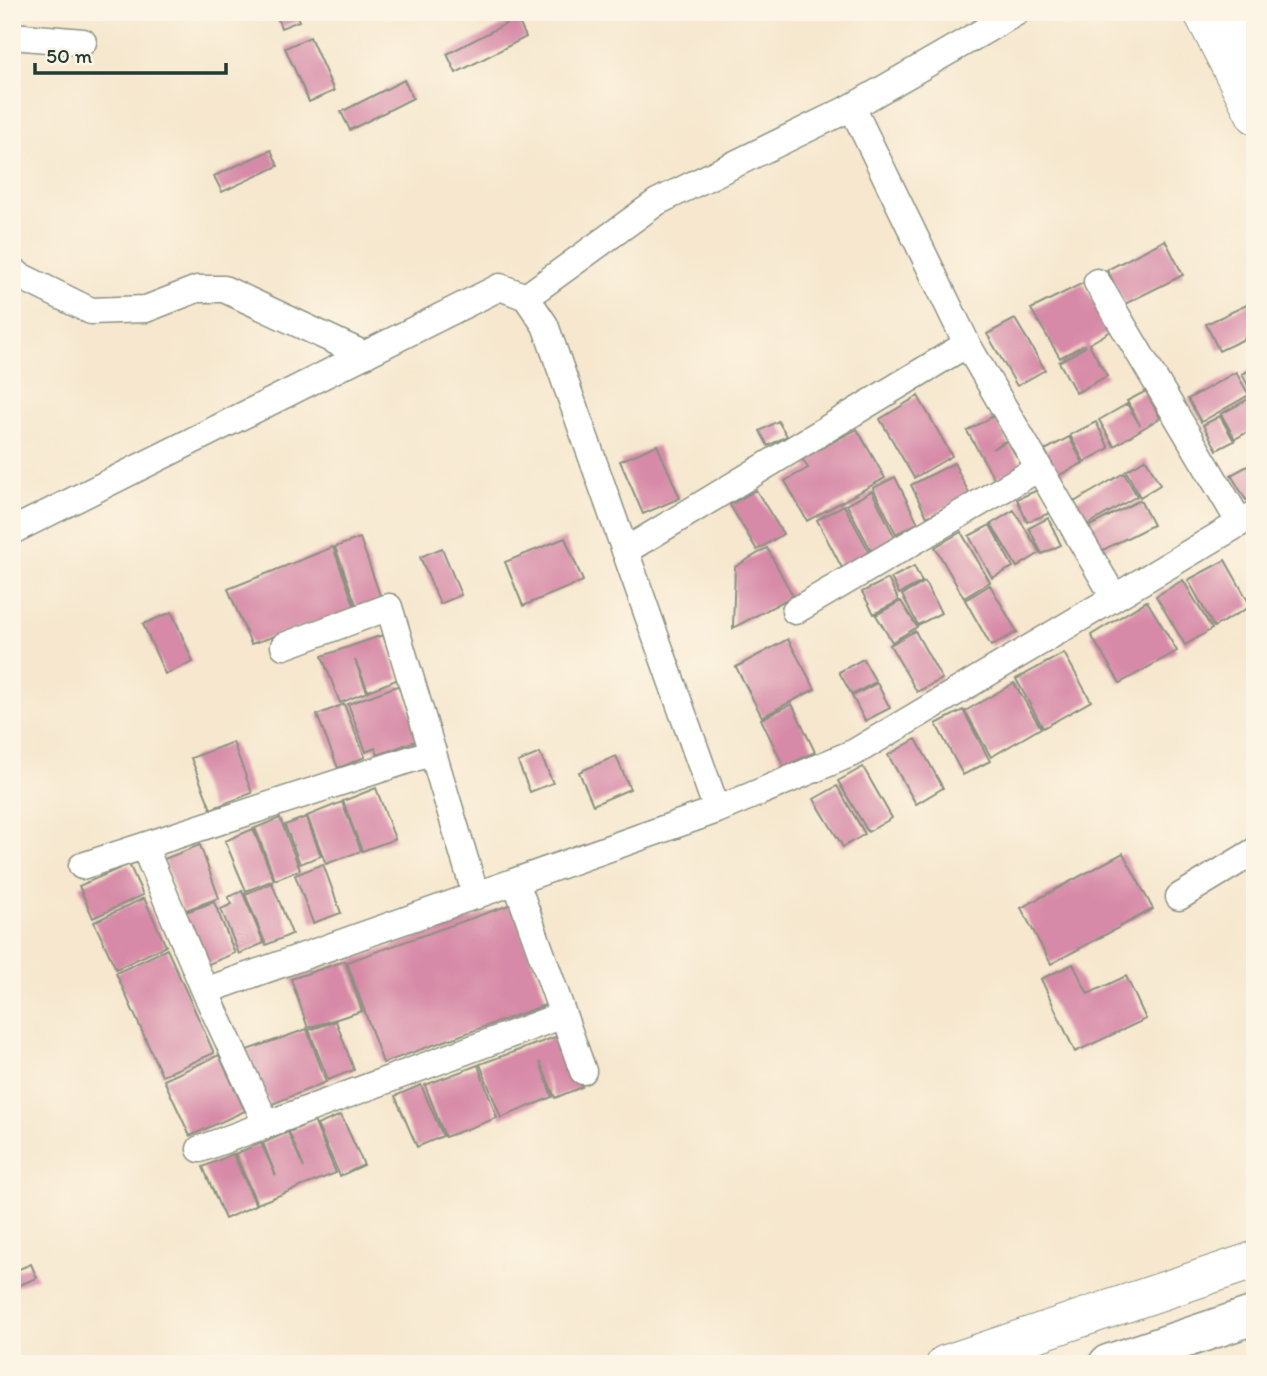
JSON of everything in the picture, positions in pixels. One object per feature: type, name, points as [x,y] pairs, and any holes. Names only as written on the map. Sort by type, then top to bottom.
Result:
[{"type":"highway","points":[[1108,1364],[1255,1315]]},
{"type":"street","points":[[526,297],[657,202],[852,107],[1017,12]]},
{"type":"street","points":[[1202,12],[1255,115]]},
{"type":"street","points":[[1241,12],[1255,39]]},
{"type":"street","points":[[12,36],[83,42]]},
{"type":"street","points":[[852,107],[967,344],[1114,597]]},
{"type":"street","points":[[12,268],[18,275],[91,311],[146,309],[197,289],[224,289],[365,355]]},
{"type":"street","points":[[205,991],[717,810],[855,752],[1247,518],[1097,282]]},
{"type":"street","points":[[12,531],[500,287],[526,297],[545,325],[717,810]]},
{"type":"street","points":[[625,551],[967,344]]},
{"type":"street","points":[[795,611],[1039,468]]},
{"type":"street","points":[[284,646],[389,607],[476,896]]},
{"type":"street","points":[[82,866],[433,752]]},
{"type":"street","points":[[144,846],[205,991],[266,1123]]},
{"type":"street","points":[[1180,897],[1255,851]]},
{"type":"street","points":[[516,882],[583,1071]]},
{"type":"street","points":[[200,1149],[563,1014]]},
{"type":"street","points":[[945,1364],[1255,1259]]},
{"type":"building","points":[[275,12],[295,12],[299,21],[281,28]]},
{"type":"building","points":[[517,18],[526,37],[456,73],[447,54]]},
{"type":"building","points":[[310,37],[334,91],[309,102],[285,48]]},
{"type":"building","points":[[404,80],[413,98],[350,130],[341,112]]},
{"type":"building","points":[[271,150],[278,166],[222,192],[214,176]]},
{"type":"building","points":[[1165,240],[1183,275],[1125,304],[1107,270]]},
{"type":"building","points":[[1083,283],[1111,331],[1089,344],[1107,376],[1076,393],[1059,362],[1085,347],[1084,345],[1060,358],[1031,309]]},
{"type":"building","points":[[1255,301],[1255,334],[1219,351],[1206,324]]},
{"type":"building","points":[[1015,319],[1045,370],[1017,386],[987,334]]},
{"type":"building","points":[[1255,367],[1255,399],[1242,374]]},
{"type":"building","points":[[1236,372],[1249,395],[1201,422],[1188,399]]},
{"type":"building","points":[[1146,391],[1160,418],[1114,446],[1099,420],[1127,404],[1140,425],[1127,401]]},
{"type":"building","points":[[918,396],[952,456],[914,478],[880,419]]},
{"type":"building","points":[[1252,397],[1255,402],[1255,428],[1235,439],[1221,414]]},
{"type":"building","points":[[993,416],[1007,440],[992,449],[1007,441],[1022,465],[995,480],[967,431]]},
{"type":"building","points":[[1220,416],[1234,441],[1217,450],[1203,425]]},
{"type":"building","points":[[778,421],[787,436],[768,446],[760,431]]},
{"type":"building","points":[[1096,422],[1109,448],[1084,462],[1070,435]]},
{"type":"building","points":[[857,429],[885,478],[807,521],[785,481],[808,468],[802,458]]},
{"type":"building","points":[[1069,437],[1083,463],[1058,476],[1045,450]]},
{"type":"building","points":[[657,445],[680,498],[643,514],[620,461]]},
{"type":"building","points":[[1146,459],[1160,485],[1140,497],[1126,471]]},
{"type":"building","points":[[1255,462],[1255,494],[1246,500],[1231,475]]},
{"type":"building","points":[[954,463],[970,495],[927,517],[911,485]]},
{"type":"building","points":[[1124,473],[1137,496],[1087,525],[1074,502]]},
{"type":"building","points":[[895,477],[918,523],[896,534],[873,488]]},
{"type":"building","points":[[1040,489],[1050,513],[1027,522],[1017,499]]},
{"type":"building","points":[[756,490],[783,534],[757,550],[730,505]]},
{"type":"building","points":[[872,491],[896,540],[872,552],[847,505]]},
{"type":"building","points":[[1140,500],[1153,525],[1101,551],[1088,527]]},
{"type":"building","points":[[844,505],[870,553],[842,568],[817,520]]},
{"type":"building","points":[[1014,510],[1040,553],[1017,567],[991,524]]},
{"type":"building","points":[[1048,518],[1061,545],[1042,554],[1029,528]]},
{"type":"building","points":[[990,525],[1013,567],[992,578],[969,536]]},
{"type":"building","points":[[961,532],[990,582],[964,598],[935,547]]},
{"type":"building","points":[[360,538],[382,601],[358,610],[335,547]]},
{"type":"building","points":[[565,538],[583,581],[523,606],[505,562]]},
{"type":"building","points":[[333,547],[356,610],[251,644],[228,589]]},
{"type":"building","points":[[442,548],[461,595],[440,604],[420,557]]},
{"type":"building","points":[[767,548],[793,596],[733,628],[735,567]]},
{"type":"building","points":[[1225,560],[1251,606],[1214,627],[1188,580]]},
{"type":"building","points":[[914,566],[922,582],[899,594],[891,578]]},
{"type":"building","points":[[888,579],[899,601],[874,614],[862,592]]},
{"type":"building","points":[[1183,580],[1212,629],[1185,645],[1156,596]]},
{"type":"building","points":[[925,582],[941,613],[918,625],[902,595]]},
{"type":"building","points":[[990,585],[1017,632],[991,646],[965,600]]},
{"type":"building","points":[[901,601],[917,627],[892,642],[876,615]]},
{"type":"building","points":[[1147,601],[1177,651],[1120,683],[1091,635]]},
{"type":"building","points":[[172,612],[193,662],[165,674],[143,624]]},
{"type":"building","points":[[915,631],[942,679],[917,692],[890,645]]},
{"type":"building","points":[[383,635],[399,679],[368,691],[355,660],[367,692],[340,703],[322,656]]},
{"type":"building","points":[[788,639],[815,689],[762,717],[736,667]]},
{"type":"building","points":[[1064,653],[1091,701],[1043,728],[1016,679]]},
{"type":"building","points":[[863,659],[876,682],[852,695],[839,672]]},
{"type":"building","points":[[877,683],[890,708],[865,721],[852,696]]},
{"type":"building","points":[[1014,683],[1041,728],[991,757],[965,711]]},
{"type":"building","points":[[400,685],[421,739],[378,755],[375,748],[366,752],[348,704]]},
{"type":"building","points":[[344,704],[365,757],[338,768],[317,715]]},
{"type":"building","points":[[792,704],[815,752],[784,767],[761,719]]},
{"type":"building","points":[[963,710],[990,761],[963,775],[936,724]]},
{"type":"building","points":[[916,739],[943,788],[916,804],[888,755]]},
{"type":"building","points":[[233,742],[252,793],[211,809],[191,758]]},
{"type":"building","points":[[540,753],[553,783],[530,792],[518,762]]},
{"type":"building","points":[[616,756],[630,789],[593,805],[579,772]]},
{"type":"building","points":[[863,767],[892,818],[868,832],[838,781]]},
{"type":"building","points":[[837,786],[865,834],[843,847],[814,799]]},
{"type":"building","points":[[376,788],[395,839],[362,851],[343,801]]},
{"type":"building","points":[[342,802],[361,851],[326,864],[307,816]]},
{"type":"building","points":[[306,817],[321,856],[300,864],[285,825]]},
{"type":"building","points":[[280,818],[300,870],[275,880],[255,828]]},
{"type":"building","points":[[253,829],[274,880],[246,891],[225,841]]},
{"type":"building","points":[[200,845],[219,898],[183,911],[164,859]]},
{"type":"building","points":[[1123,853],[1153,909],[1051,964],[1021,908]]},
{"type":"building","points":[[129,864],[143,895],[93,918],[79,886]]},
{"type":"building","points":[[323,864],[341,913],[313,923],[295,875]]},
{"type":"building","points":[[272,883],[292,934],[266,945],[245,894]]},
{"type":"building","points":[[242,891],[264,943],[239,954],[221,909],[232,904],[228,897]]},
{"type":"building","points":[[144,898],[166,946],[116,969],[94,922]]},
{"type":"building","points":[[214,902],[235,953],[204,966],[183,913]]},
{"type":"building","points":[[512,904],[548,1004],[383,1063],[347,962]]},
{"type":"building","points":[[167,949],[214,1053],[162,1076],[116,973]]},
{"type":"building","points":[[345,961],[362,1011],[308,1028],[291,979]]},
{"type":"building","points":[[1073,964],[1088,994],[1126,976],[1146,1019],[1075,1052],[1041,979]]},
{"type":"building","points":[[336,1021],[354,1070],[328,1080],[309,1030]]},
{"type":"building","points":[[307,1029],[326,1082],[270,1105],[247,1050]]},
{"type":"building","points":[[561,1035],[582,1087],[555,1098],[540,1062],[552,1097],[501,1118],[480,1064]]},
{"type":"building","points":[[219,1055],[245,1111],[190,1136],[164,1080]]},
{"type":"building","points":[[478,1065],[497,1118],[445,1137],[425,1085]]},
{"type":"building","points":[[421,1085],[443,1136],[417,1147],[395,1096]]},
{"type":"building","points":[[341,1115],[364,1165],[340,1176],[317,1125]]},
{"type":"building","points":[[314,1121],[336,1173],[257,1204],[235,1154],[261,1143],[276,1176],[263,1143],[288,1132],[304,1168],[289,1132]]},
{"type":"building","points":[[233,1154],[256,1205],[225,1219],[203,1167]]},
{"type":"building","points":[[31,1264],[37,1278],[12,1288],[12,1272]]}]
